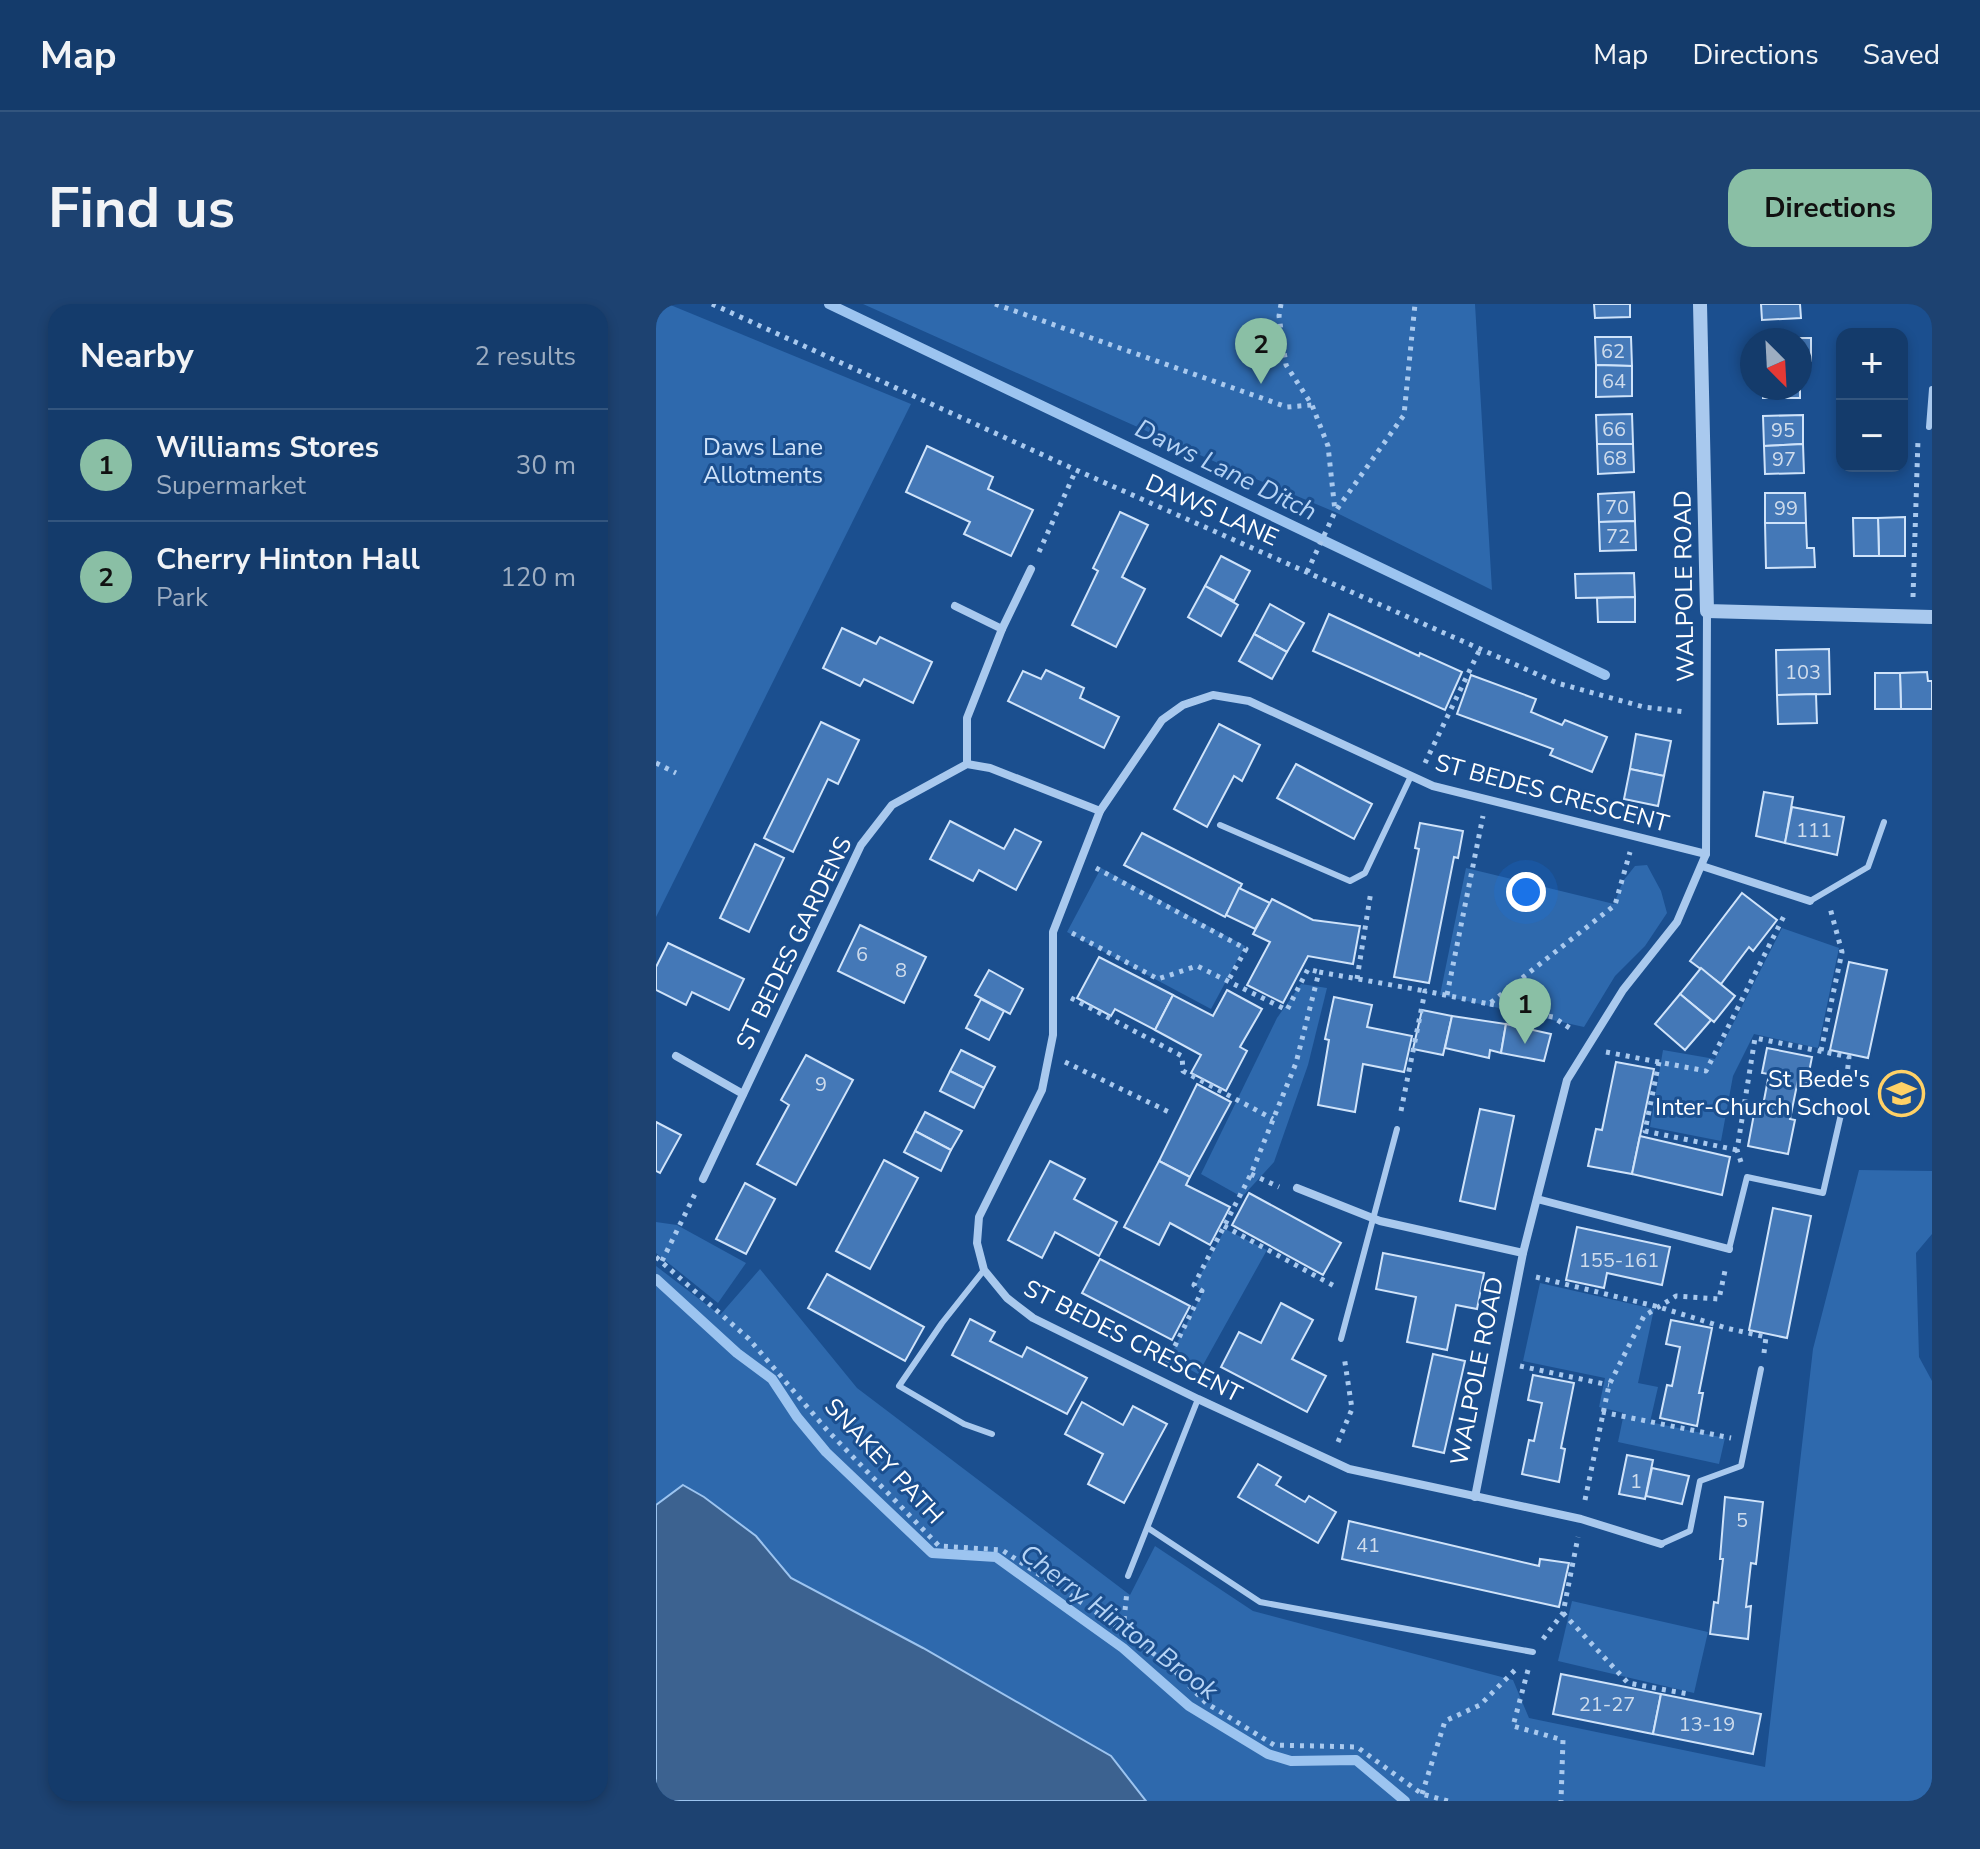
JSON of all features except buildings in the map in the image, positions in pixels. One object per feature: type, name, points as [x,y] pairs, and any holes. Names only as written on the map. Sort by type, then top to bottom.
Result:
[{"type":"street","name":"WALPOLE ROAD","points":[[1475,1497],[1523,1253],[1567,1080],[1623,990],[1677,922],[1706,854],[1707,611],[1700,304]]},
{"type":"street","points":[[1031,569],[1002,629],[967,718],[967,764],[990,768],[1100,811]]},
{"type":"street","points":[[955,606],[1002,629]]},
{"type":"street","points":[[1707,611],[1932,617]]},
{"type":"street","name":"ST BEDES CRESCENT","points":[[1661,1544],[1581,1519],[1349,1469],[1033,1318],[1007,1298],[984,1270],[977,1243],[979,1217],[1042,1090],[1053,1035],[1053,932],[1056,924],[1100,811],[1162,720],[1183,705],[1213,695],[1249,701],[1433,786],[1706,854]]},
{"type":"street","name":"ST BEDES GARDENS","points":[[703,1179],[861,845],[892,805],[967,764]]},
{"type":"street","points":[[1702,866],[1810,901]]},
{"type":"street","points":[[676,1056],[743,1094]]},
{"type":"street","name":"WALPOLE ROAD","points":[[1297,1188],[1373,1219],[1523,1253]]},
{"type":"street","points":[[1537,1199],[1729,1249]]},
{"type":"lane","points":[[1929,427],[1932,391]]},
{"type":"lane","points":[[1220,825],[1350,881],[1365,873],[1414,777]]},
{"type":"lane","points":[[1810,901],[1868,867],[1884,822]]},
{"type":"lane","points":[[1729,1249],[1747,1177],[1823,1193],[1842,1110]]},
{"type":"lane","points":[[1341,1339],[1397,1129]]},
{"type":"lane","points":[[984,1270],[942,1323],[899,1386],[964,1424],[992,1434]]},
{"type":"lane","points":[[1661,1544],[1690,1531],[1700,1481],[1741,1466],[1761,1369]]},
{"type":"lane","points":[[1128,1576],[1198,1399]]},
{"type":"lane","points":[[1148,1528],[1260,1602],[1533,1652]]},
{"type":"path","name":"DAWS LANE","points":[[712,304],[1076,470],[1557,683],[1644,707],[1707,713]]},
{"type":"path","points":[[995,304],[1287,407],[1312,405]]},
{"type":"path","points":[[1281,304],[1279,316],[1286,365],[1312,405],[1328,446],[1335,512]]},
{"type":"path","points":[[1307,572],[1335,512],[1404,415],[1415,304]]},
{"type":"path","points":[[1912,616],[1918,438]]},
{"type":"path","points":[[1031,569],[1076,470]]},
{"type":"path","points":[[1414,777],[1480,649]]},
{"type":"path","points":[[656,763],[676,773]]},
{"type":"path","points":[[1447,995],[1487,800]]},
{"type":"path","points":[[1489,1004],[1615,905],[1635,836]]},
{"type":"path","points":[[1081,860],[1246,949],[1228,981]]},
{"type":"path","points":[[1357,979],[1373,884],[1365,873]]},
{"type":"path","points":[[1821,1051],[1842,952],[1826,891]]},
{"type":"path","points":[[1056,924],[1158,979],[1197,966],[1287,1010],[1308,969],[1553,1017],[1589,1045],[1706,1071],[1794,895]]},
{"type":"path","points":[[1159,1379],[1202,1291],[1194,1285],[1251,1174],[1296,1063],[1319,972]]},
{"type":"path","points":[[1053,989],[1182,1056],[1183,1071],[1273,1119]]},
{"type":"path","points":[[1397,1129],[1425,991]]},
{"type":"path","points":[[1747,1177],[1737,1150],[1755,1038],[1849,1057],[1842,1110]]},
{"type":"path","points":[[1049,1055],[1169,1112]]},
{"type":"path","points":[[1659,1062],[1645,1131],[1737,1150]]},
{"type":"path","points":[[662,1261],[703,1179]]},
{"type":"path","points":[[1224,1226],[1352,1296]]},
{"type":"path","points":[[1422,1794],[1445,1721],[1480,1705],[1533,1652],[1563,1613],[1609,1385],[1644,1316],[1676,1296],[1719,1299],[1729,1249]]},
{"type":"path","name":"SNAKEY PATH","points":[[656,1257],[749,1339],[827,1430],[939,1546],[1002,1550],[1123,1630],[1171,1667],[1206,1703],[1274,1745],[1357,1747],[1422,1794],[1448,1801]]},
{"type":"path","points":[[1519,1273],[1766,1337],[1761,1369]]},
{"type":"path","points":[[1330,1460],[1352,1409],[1341,1339]]},
{"type":"path","points":[[1501,1362],[1609,1385]]},
{"type":"path","points":[[1602,1412],[1746,1442]]},
{"type":"path","points":[[1123,1630],[1128,1576]]},
{"type":"path","points":[[1563,1613],[1628,1683],[1688,1694]]},
{"type":"path","points":[[1533,1652],[1513,1726],[1563,1740],[1561,1801]]},
{"type":"green space","name":"Daws Lane Allotments","points":[[656,304],[668,304],[911,404],[656,917]]},
{"type":"green space","points":[[863,304],[1475,304],[1492,590],[1335,512],[1220,464]]},
{"type":"green space","points":[[1647,865],[1661,891],[1667,913],[1645,946],[1615,976],[1584,1027],[1440,995],[1466,868],[1614,904],[1623,881],[1635,866]]},
{"type":"green space","points":[[1101,868],[1245,946],[1211,1009],[1067,932]]},
{"type":"green space","points":[[1782,928],[1839,948],[1818,1048],[1754,1034],[1733,1076],[1721,1141],[1650,1127],[1663,1050],[1715,1059]]},
{"type":"green space","points":[[1301,984],[1327,988],[1308,1065],[1274,1162],[1242,1197],[1201,1174],[1277,1018]]},
{"type":"green space","points":[[1859,1170],[1932,1171],[1932,1234],[1916,1253],[1919,1357],[1932,1381],[1932,1801],[1146,1801],[1111,1756],[791,1578],[756,1536],[704,1497],[682,1486],[656,1505],[656,1266],[720,1315],[760,1269],[857,1388],[1130,1595],[1155,1546],[1253,1611],[1513,1680],[1529,1718],[1765,1767],[1813,1349]]},
{"type":"green space","points":[[656,1222],[677,1225],[746,1263],[718,1303],[656,1253]]},
{"type":"green space","points":[[1225,1229],[1267,1250],[1198,1374],[1169,1358],[1203,1292],[1195,1285]]},
{"type":"green space","points":[[1540,1283],[1654,1309],[1638,1383],[1658,1387],[1650,1422],[1725,1438],[1719,1464],[1618,1442],[1624,1413],[1599,1407],[1605,1378],[1523,1361]]},
{"type":"green space","points":[[1572,1601],[1708,1632],[1694,1693],[1558,1661]]},
{"type":"shaded area","points":[[683,1485],[756,1536],[791,1578],[923,1648],[1111,1756],[1146,1801],[656,1801],[656,1505]]},
{"type":"waterway","name":"Daws Lane Ditch","points":[[829,304],[1605,675]]},
{"type":"waterway","name":"Cherry Hinton Brook","points":[[656,1279],[737,1353],[772,1379],[797,1417],[826,1452],[932,1553],[996,1557],[1123,1648],[1189,1706],[1268,1754],[1291,1761],[1356,1760],[1405,1801]]},
{"type":"place","name":"Cherry Hinton Hall","points":[[1261,384]]},
{"type":"place","name":"Williams Stores","points":[[1525,1044]]},
{"type":"place","name":"St Bede's Inter-Church School","points":[[1901,1093]]}]
